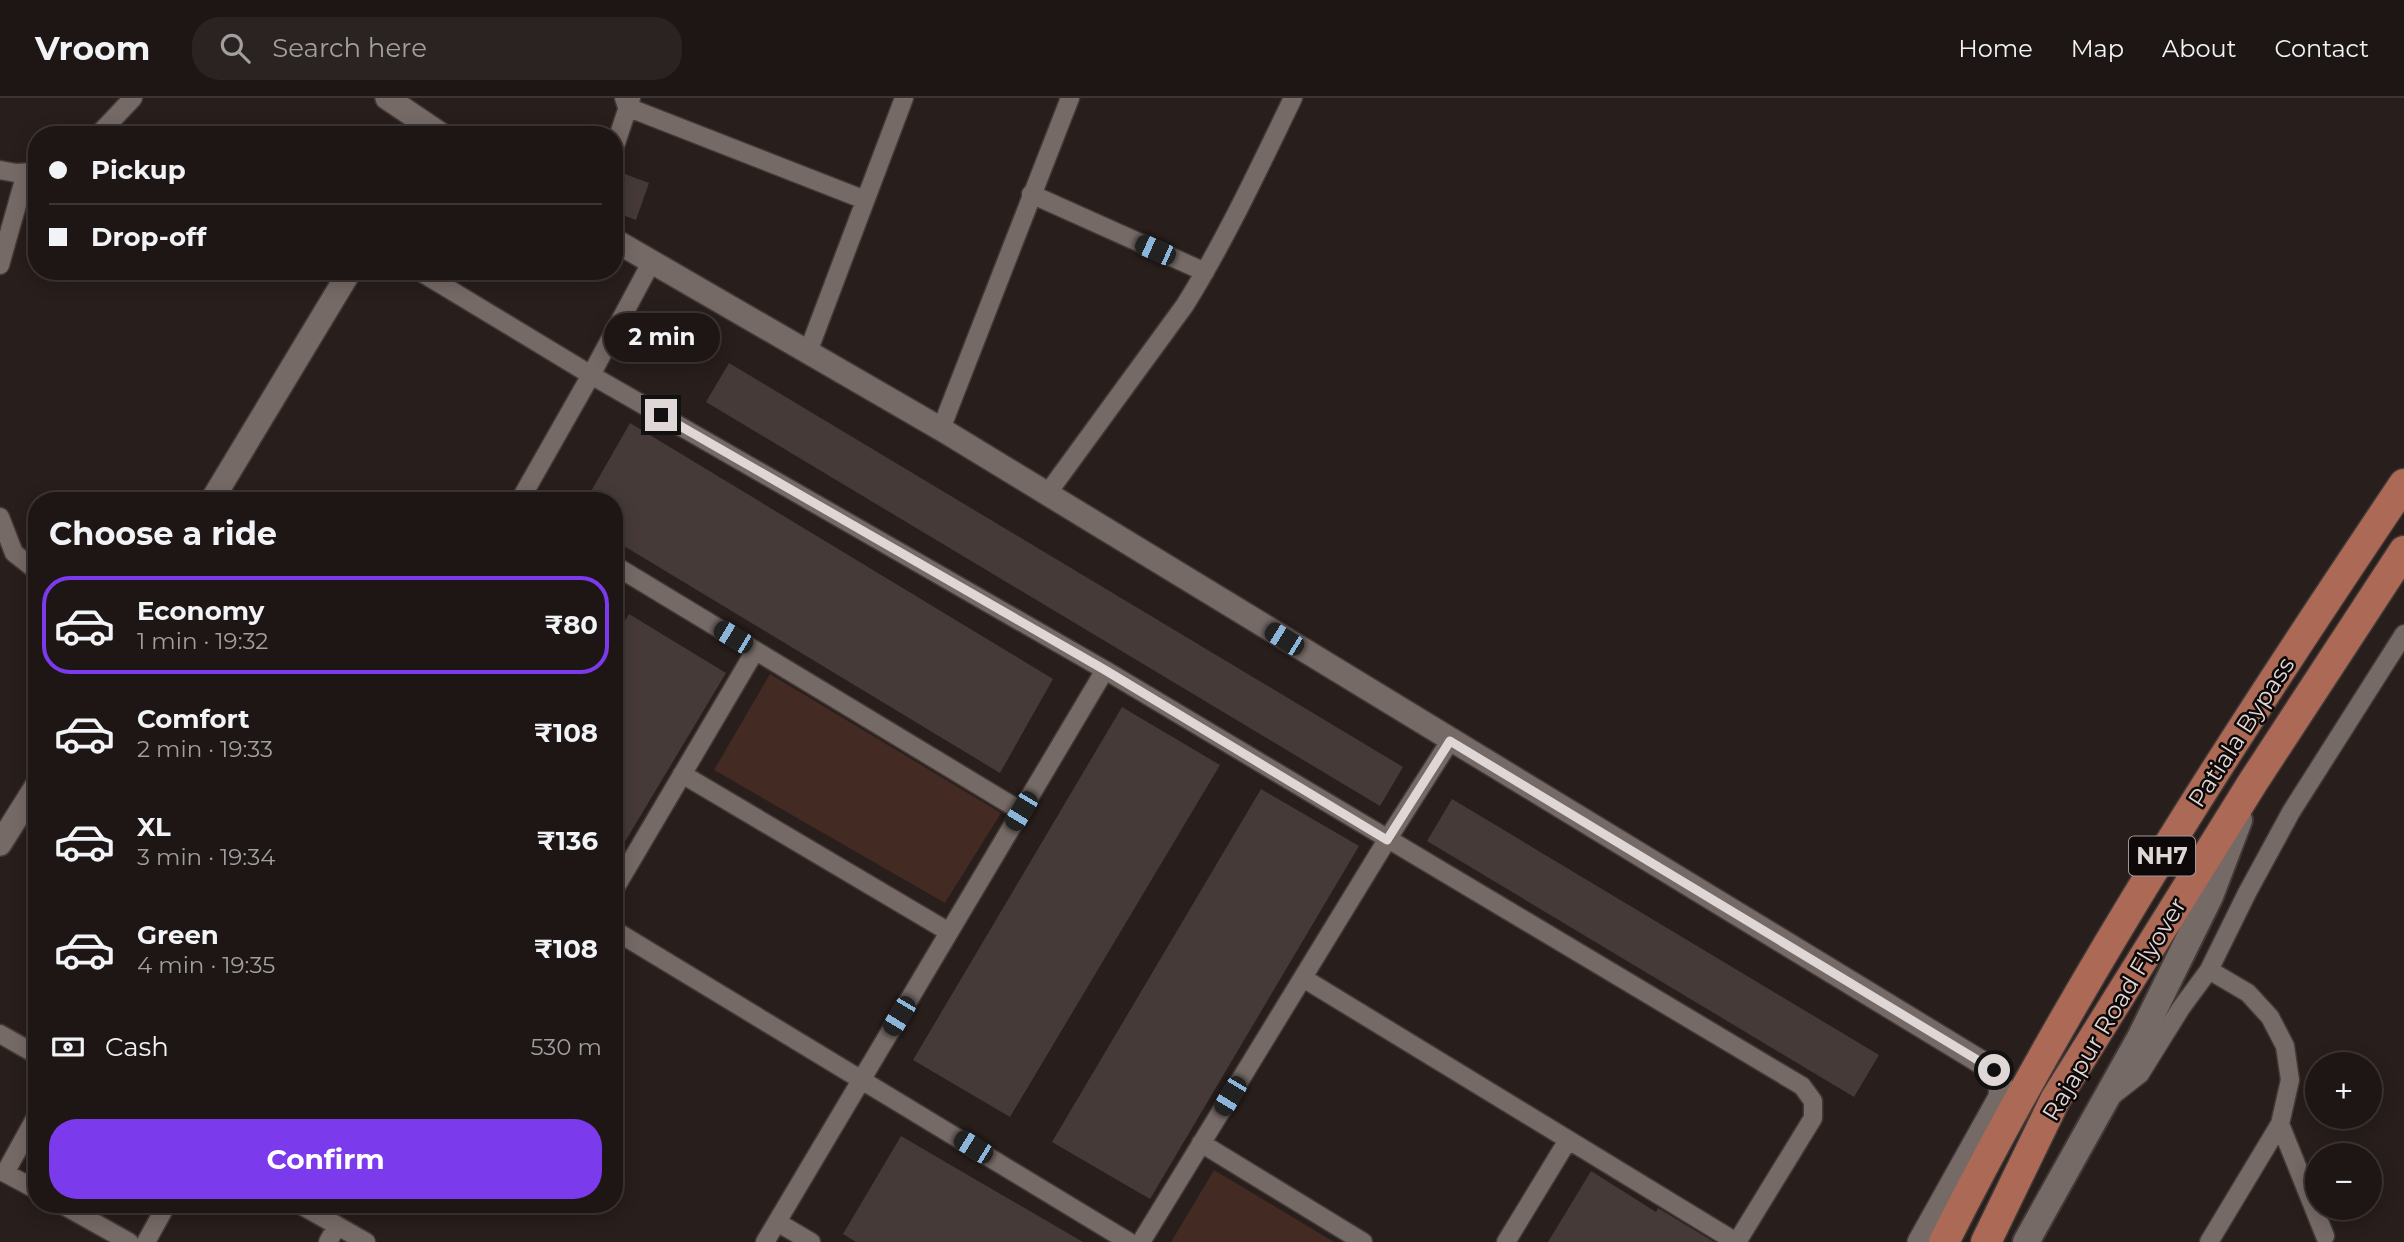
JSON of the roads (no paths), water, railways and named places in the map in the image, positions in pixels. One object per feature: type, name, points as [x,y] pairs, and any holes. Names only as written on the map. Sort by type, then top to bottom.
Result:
[{"type":"highway","name":"Patiala Bypass","points":[[1944,1242],[2071,1007],[2206,782],[2404,484]]},
{"type":"highway","name":"Patiala Bypass","points":[[2253,782],[2404,551]]},
{"type":"highway","name":"Rajapur Road Flyover","points":[[1986,1242],[2055,1100],[2253,782]]},
{"type":"main road","points":[[2026,1242],[2141,1036],[2210,896],[2253,782]]},
{"type":"street","points":[[107,126],[133,98]]},
{"type":"street","points":[[387,98],[426,126]]},
{"type":"street","points":[[808,352],[904,98]]},
{"type":"street","points":[[941,429],[1070,98]]},
{"type":"street","points":[[1047,494],[1185,305],[1246,194],[1293,98]]},
{"type":"street","points":[[621,126],[628,101],[865,201]]},
{"type":"street","points":[[0,170],[28,173]]},
{"type":"street","points":[[0,265],[28,182]]},
{"type":"street","points":[[1031,194],[1205,272]]},
{"type":"street","points":[[623,245],[941,429],[1994,1070],[2001,1084],[2000,1097],[1919,1242]]},
{"type":"street","points":[[525,492],[652,261]]},
{"type":"street","points":[[217,492],[345,280]]},
{"type":"street","points":[[434,280],[591,375],[1105,670],[1802,1086],[1812,1101],[1812,1118],[1736,1242],[1303,978]]},
{"type":"street","points":[[0,517],[14,553],[28,564]]},
{"type":"street","points":[[623,577],[755,651],[1021,811]]},
{"type":"street","points":[[2105,1101],[2140,1074],[2181,1008],[2209,970],[2247,892],[2291,812],[2404,634]]},
{"type":"street","points":[[623,875],[755,651]]},
{"type":"street","points":[[765,1242],[1105,670]]},
{"type":"street","points":[[1141,1242],[1450,741]]},
{"type":"street","points":[[682,775],[949,932]]},
{"type":"street","points":[[0,844],[28,799]]},
{"type":"street","points":[[623,934],[1129,1242]]},
{"type":"street","points":[[2209,970],[2248,993],[2270,1017],[2285,1046],[2290,1080],[2280,1124],[2209,1242]]},
{"type":"street","points":[[0,1034],[28,1050]]},
{"type":"street","points":[[2280,1124],[2325,1236]]},
{"type":"street","points":[[28,1131],[2,1177],[28,1187]]},
{"type":"street","points":[[1506,1242],[1568,1140]]},
{"type":"street","points":[[1201,1143],[1363,1242]]},
{"type":"street","points":[[77,1213],[130,1242]]},
{"type":"street","points":[[146,1242],[162,1213]]},
{"type":"street","points":[[315,1213],[366,1242]]},
{"type":"street","points":[[777,1222],[811,1242]]},
{"type":"street","points":[[328,1242],[337,1226]]}]
